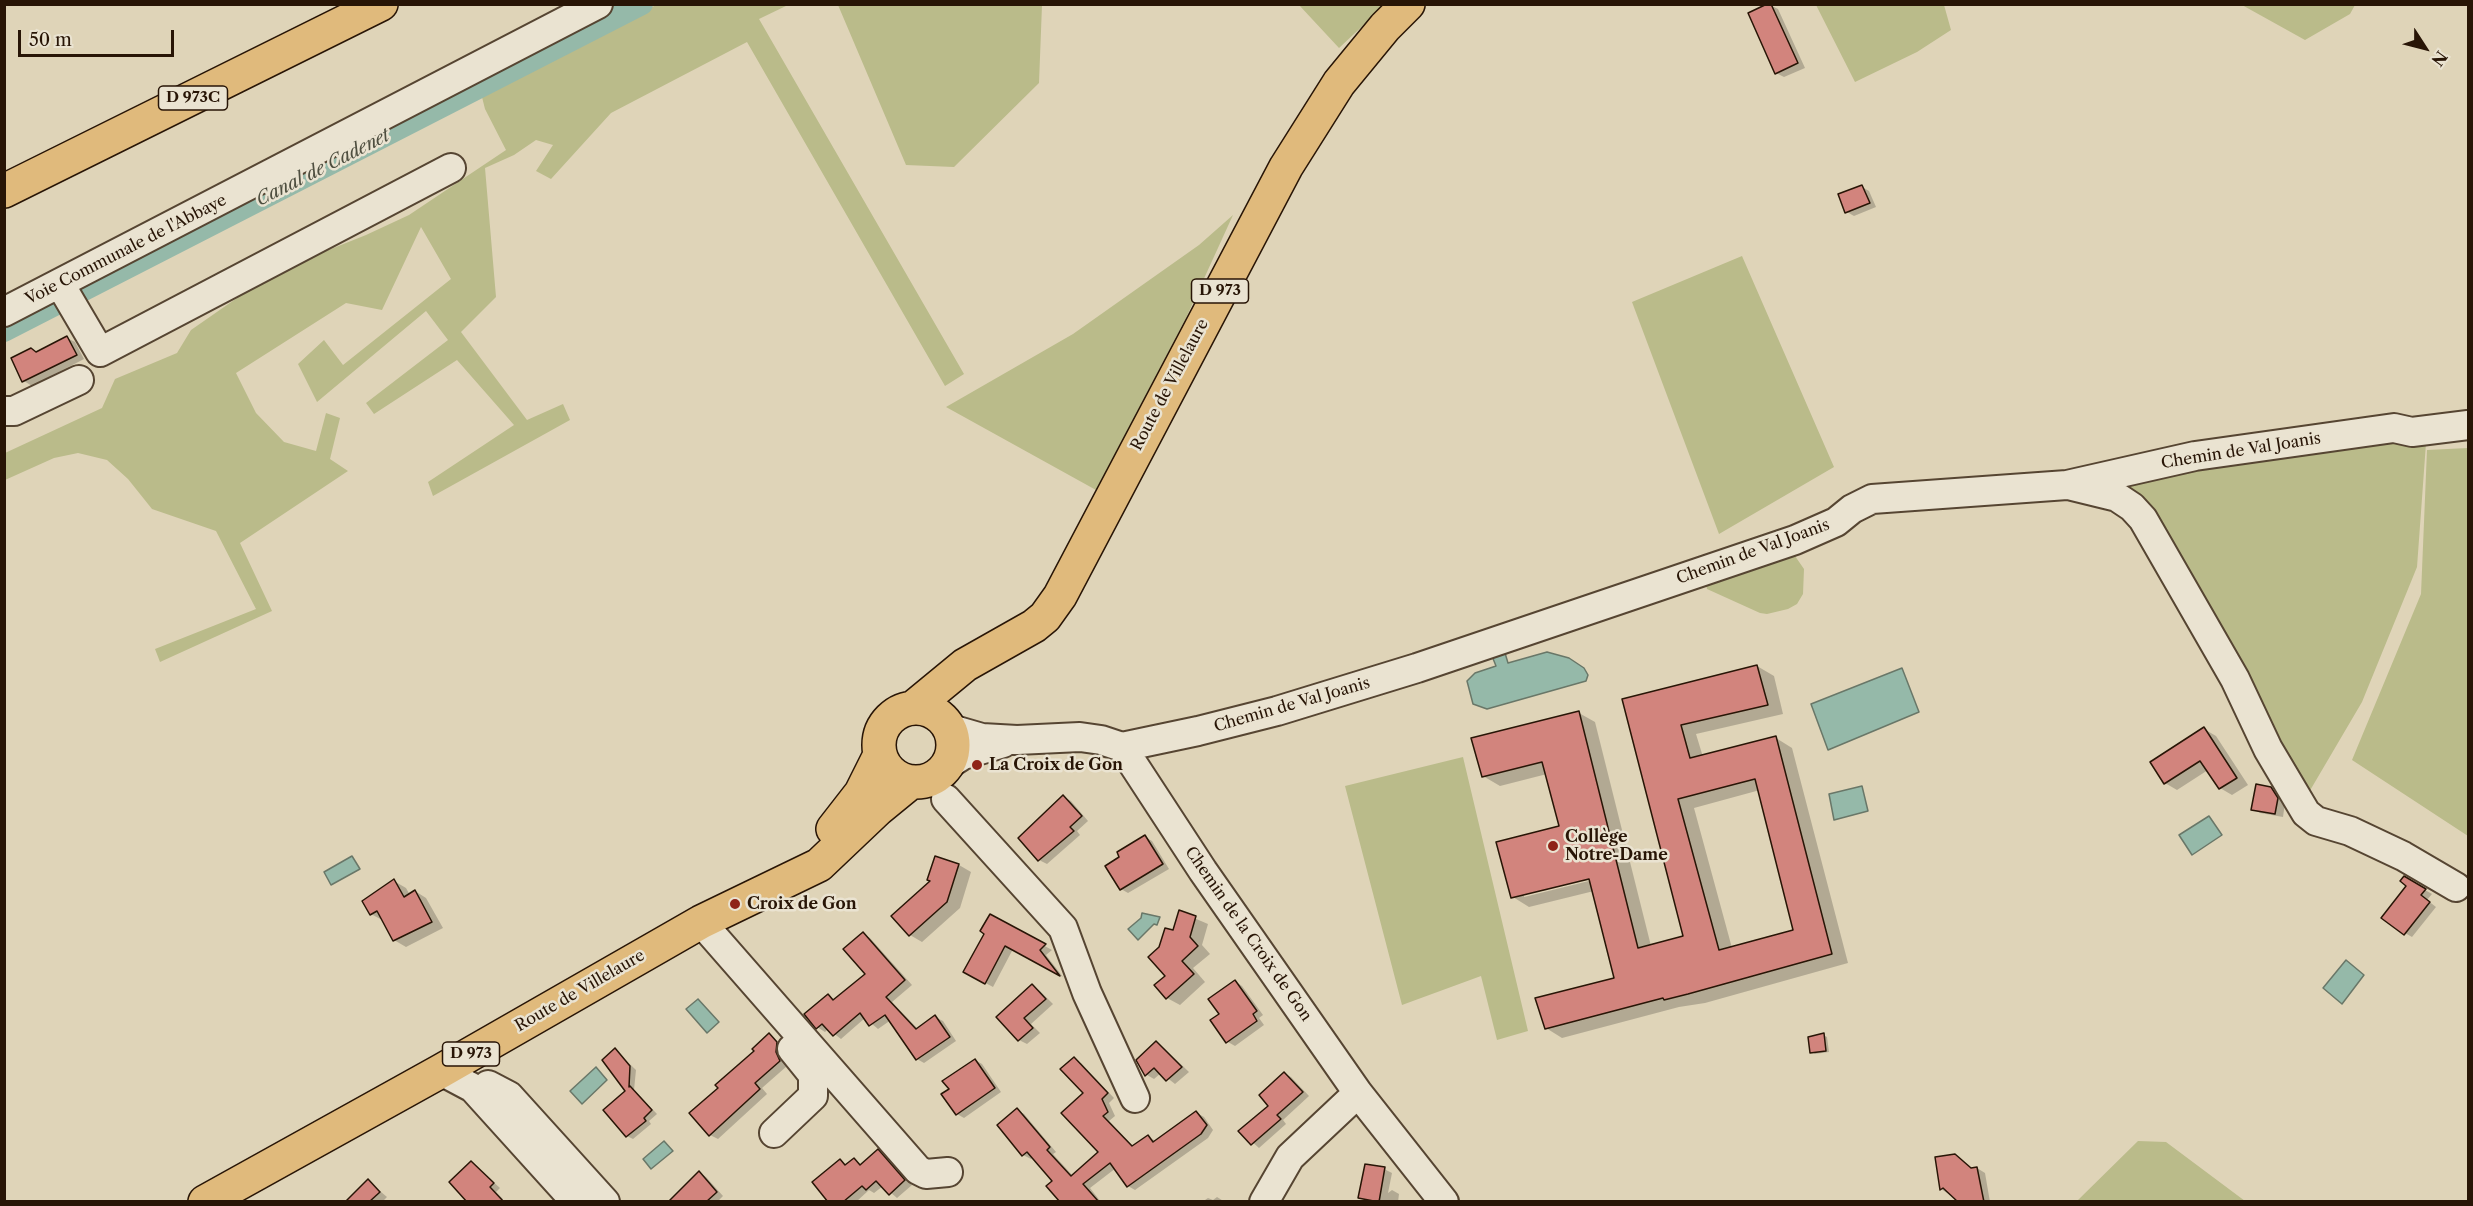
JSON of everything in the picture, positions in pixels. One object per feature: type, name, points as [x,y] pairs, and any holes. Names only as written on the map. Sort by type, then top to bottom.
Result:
[{"type":"main road","name":"D 973C","points":[[4,191],[381,4]]},
{"type":"main road","name":"Route de Villelaure","points":[[914,708],[953,673],[1034,626],[1060,596],[1286,167],[1339,83],[1385,27],[1408,4]]},
{"type":"main road","name":"Route de Villelaure","points":[[950,728],[951,712],[979,658]]},
{"type":"main road","points":[[914,708],[935,712],[950,728],[954,747],[947,777],[937,776],[914,783],[891,773],[880,755],[879,741],[882,729],[890,718],[901,711],[914,708]]},
{"type":"main road","name":"Route de Villelaure","points":[[735,904],[786,870],[814,848],[838,824],[861,793],[880,755]]},
{"type":"main road","name":"Route de Villelaure","points":[[212,1200],[695,926],[735,904],[819,865],[878,809],[914,783]]},
{"type":"street","name":"Voie Communale de l'Abbaye","points":[[4,312],[61,285],[598,4]]},
{"type":"street","points":[[61,285],[100,352],[451,168]]},
{"type":"street","points":[[4,411],[14,411],[79,380]]},
{"type":"street","name":"Chemin de Val Joanis","points":[[1122,747],[1277,711],[1417,668],[1795,540],[1836,522],[1852,509],[1872,499],[2067,485],[2195,456],[2394,428],[2412,432],[2469,425]]},
{"type":"street","points":[[2067,485],[2117,497],[2132,507],[2143,519],[2235,679],[2268,749],[2306,813],[2316,821],[2349,831],[2403,855],[2456,887]]},
{"type":"street","points":[[950,728],[982,738],[1017,740],[1080,737],[1101,740],[1122,747]]},
{"type":"street","points":[[1017,740],[963,755],[947,777],[1063,928],[1087,993],[1135,1098]]},
{"type":"street","name":"Chemin de la Croix de Gon","points":[[1122,747],[1203,871],[1358,1093],[1444,1202]]},
{"type":"street","points":[[695,926],[813,1075],[813,1096],[774,1133]]},
{"type":"street","points":[[695,926],[918,1170],[926,1174],[948,1172]]},
{"type":"street","points":[[475,1051],[491,1098],[576,1202]]},
{"type":"street","points":[[441,1071],[491,1098],[509,1096],[605,1202]]},
{"type":"street","points":[[1264,1202],[1290,1157],[1358,1093]]},
{"type":"shaded area","points":[[656,5],[788,5],[759,19],[964,374],[945,386],[747,42],[611,113],[551,179],[536,171],[553,145],[536,140],[514,155],[485,168],[496,297],[461,332],[527,420],[563,404],[570,420],[433,496],[428,482],[514,425],[457,360],[374,414],[366,403],[448,340],[426,311],[317,402],[298,364],[324,340],[343,365],[451,279],[421,227],[382,310],[346,303],[236,373],[256,413],[284,442],[316,451],[326,413],[340,418],[330,459],[348,471],[240,543],[272,611],[160,662],[155,649],[256,609],[216,531],[152,509],[128,479],[107,460],[78,453],[54,458],[5,480],[5,453],[102,408],[115,379],[177,353],[191,330],[250,289],[301,261],[409,215],[506,150],[485,109],[482,97]]},
{"type":"shaded area","points":[[838,5],[1042,5],[1039,83],[954,167],[906,165]]},
{"type":"shaded area","points":[[1299,5],[1385,5],[1339,48]]},
{"type":"shaded area","points":[[1816,5],[1944,5],[1951,30],[1917,52],[1855,82]]},
{"type":"shaded area","points":[[2242,5],[2355,5],[2350,14],[2305,40]]},
{"type":"shaded area","points":[[1233,215],[1186,318],[1096,490],[946,407],[1073,334],[1199,245]]},
{"type":"shaded area","points":[[1742,256],[1834,467],[1719,534],[1632,302]]},
{"type":"shaded area","points":[[2399,436],[2426,443],[2417,567],[2362,702],[2305,799],[2113,481]]},
{"type":"shaded area","points":[[2468,448],[2468,836],[2352,760],[2421,594],[2427,450]]},
{"type":"shaded area","points":[[1782,554],[1795,556],[1804,569],[1803,594],[1797,604],[1788,609],[1767,614],[1760,613],[1707,589],[1706,585]]},
{"type":"shaded area","points":[[1547,652],[1569,658],[1584,668],[1588,675],[1586,681],[1487,709],[1473,704],[1467,681],[1475,673],[1496,666],[1492,656],[1505,653],[1508,663]]},
{"type":"shaded area","points":[[1902,668],[1919,712],[1828,750],[1811,704]]},
{"type":"shaded area","points":[[1463,757],[1528,1031],[1497,1040],[1481,976],[1402,1005],[1345,786]]},
{"type":"shaded area","points":[[1862,786],[1868,811],[1834,820],[1829,794]]},
{"type":"shaded area","points":[[2209,816],[2222,835],[2192,855],[2179,835]]},
{"type":"shaded area","points":[[352,856],[360,869],[331,885],[324,872]]},
{"type":"shaded area","points":[[1142,913],[1160,917],[1157,925],[1154,924],[1138,940],[1128,929],[1141,918]]},
{"type":"shaded area","points":[[2346,960],[2364,975],[2342,1004],[2323,988]]},
{"type":"shaded area","points":[[698,999],[719,1022],[707,1033],[686,1009]]},
{"type":"shaded area","points":[[596,1067],[607,1080],[582,1104],[570,1091]]},
{"type":"shaded area","points":[[664,1141],[673,1151],[651,1169],[643,1159]]},
{"type":"shaded area","points":[[2138,1141],[2166,1142],[2245,1201],[2077,1201]]},
{"type":"building","points":[[1771,4],[1798,63],[1775,74],[1748,13]]},
{"type":"building","points":[[1862,185],[1870,203],[1845,213],[1838,194]]},
{"type":"building","points":[[67,336],[77,355],[22,382],[11,358],[31,348],[36,352]]},
{"type":"building","points":[[1757,665],[1768,705],[1681,725],[1690,758],[1776,736],[1832,954],[1688,994],[1664,1000],[1663,998],[1545,1029],[1535,998],[1614,978],[1589,879],[1511,898],[1496,842],[1559,826],[1542,762],[1482,777],[1471,738],[1579,711],[1638,948],[1683,936],[1622,699]],"holes":[[[1755,779],[1793,930],[1719,950],[1678,799]]]},
{"type":"building","points":[[2204,727],[2237,778],[2219,789],[2200,761],[2164,784],[2150,762]]},
{"type":"building","points":[[2256,784],[2271,787],[2278,798],[2275,814],[2251,810]]},
{"type":"building","points":[[1063,795],[1082,816],[1070,827],[1074,831],[1038,861],[1018,838]]},
{"type":"building","points":[[1145,835],[1163,864],[1120,890],[1105,866],[1119,857],[1117,852]]},
{"type":"building","points":[[935,856],[959,864],[947,902],[909,936],[891,916],[930,881],[927,880]]},
{"type":"building","points":[[2404,876],[2426,889],[2421,895],[2430,902],[2404,935],[2381,918],[2406,886],[2400,881]]},
{"type":"building","points":[[394,879],[404,897],[415,890],[432,922],[393,941],[377,911],[370,915],[362,901]]},
{"type":"building","points":[[1179,910],[1196,916],[1190,937],[1198,946],[1182,961],[1194,974],[1166,999],[1154,985],[1165,976],[1148,957],[1159,947],[1165,928],[1173,930]]},
{"type":"building","points":[[990,914],[1046,944],[1040,950],[1060,976],[1005,946],[985,984],[963,972],[984,934],[980,931]]},
{"type":"building","points":[[863,932],[905,980],[886,997],[916,1029],[935,1015],[950,1037],[916,1060],[885,1015],[869,1026],[860,1013],[833,1036],[822,1024],[816,1029],[804,1014],[828,994],[833,1000],[865,974],[843,949]]},
{"type":"building","points":[[1235,980],[1257,1011],[1253,1014],[1257,1021],[1226,1043],[1210,1020],[1219,1014],[1208,999]]},
{"type":"building","points":[[1032,984],[1046,999],[1024,1018],[1033,1028],[1018,1041],[996,1017]]},
{"type":"building","points":[[769,1033],[777,1042],[776,1052],[780,1061],[755,1083],[760,1089],[709,1136],[689,1113],[718,1088],[715,1085],[754,1051],[752,1049]]},
{"type":"building","points":[[1824,1033],[1826,1051],[1810,1053],[1808,1037]]},
{"type":"building","points":[[1156,1041],[1182,1067],[1166,1081],[1154,1068],[1145,1076],[1136,1060]]},
{"type":"building","points":[[615,1048],[630,1066],[629,1087],[652,1110],[644,1118],[646,1121],[626,1137],[603,1110],[625,1091],[602,1060]]},
{"type":"building","points":[[1074,1057],[1108,1093],[1102,1099],[1108,1112],[1103,1116],[1132,1146],[1148,1135],[1153,1142],[1196,1111],[1207,1125],[1201,1134],[1127,1187],[1110,1163],[1083,1184],[1099,1202],[1060,1202],[1046,1186],[1052,1181],[1027,1152],[1022,1156],[997,1125],[1017,1108],[1050,1147],[1047,1150],[1071,1176],[1098,1152],[1061,1113],[1083,1093],[1060,1069]]},
{"type":"building","points":[[975,1059],[995,1088],[956,1115],[941,1094],[949,1089],[942,1081]]},
{"type":"building","points":[[1284,1072],[1303,1092],[1277,1115],[1281,1119],[1251,1145],[1238,1131],[1268,1106],[1259,1095]]},
{"type":"building","points":[[878,1149],[905,1180],[889,1195],[876,1181],[866,1190],[862,1186],[843,1202],[828,1202],[812,1182],[840,1159],[845,1165],[854,1158],[860,1165]]},
{"type":"building","points":[[1955,1154],[1971,1168],[1977,1167],[1984,1202],[1958,1202],[1943,1188],[1940,1190],[1935,1157]]},
{"type":"building","points":[[471,1161],[494,1183],[490,1187],[504,1202],[467,1202],[449,1182]]},
{"type":"building","points":[[1365,1164],[1385,1167],[1379,1202],[1358,1198]]},
{"type":"building","points":[[699,1171],[717,1192],[706,1202],[668,1202]]},
{"type":"building","points":[[368,1179],[380,1192],[369,1202],[345,1202]]},
{"type":"waterway","name":"Canal de Cadenet","points":[[4,331],[642,4]]},
{"type":"place","name":"La Croix de Gon","points":[[977,765]]},
{"type":"place","name":"Collège Notre-Dame","points":[[1553,846]]},
{"type":"place","name":"Croix de Gon","points":[[735,904]]}]
